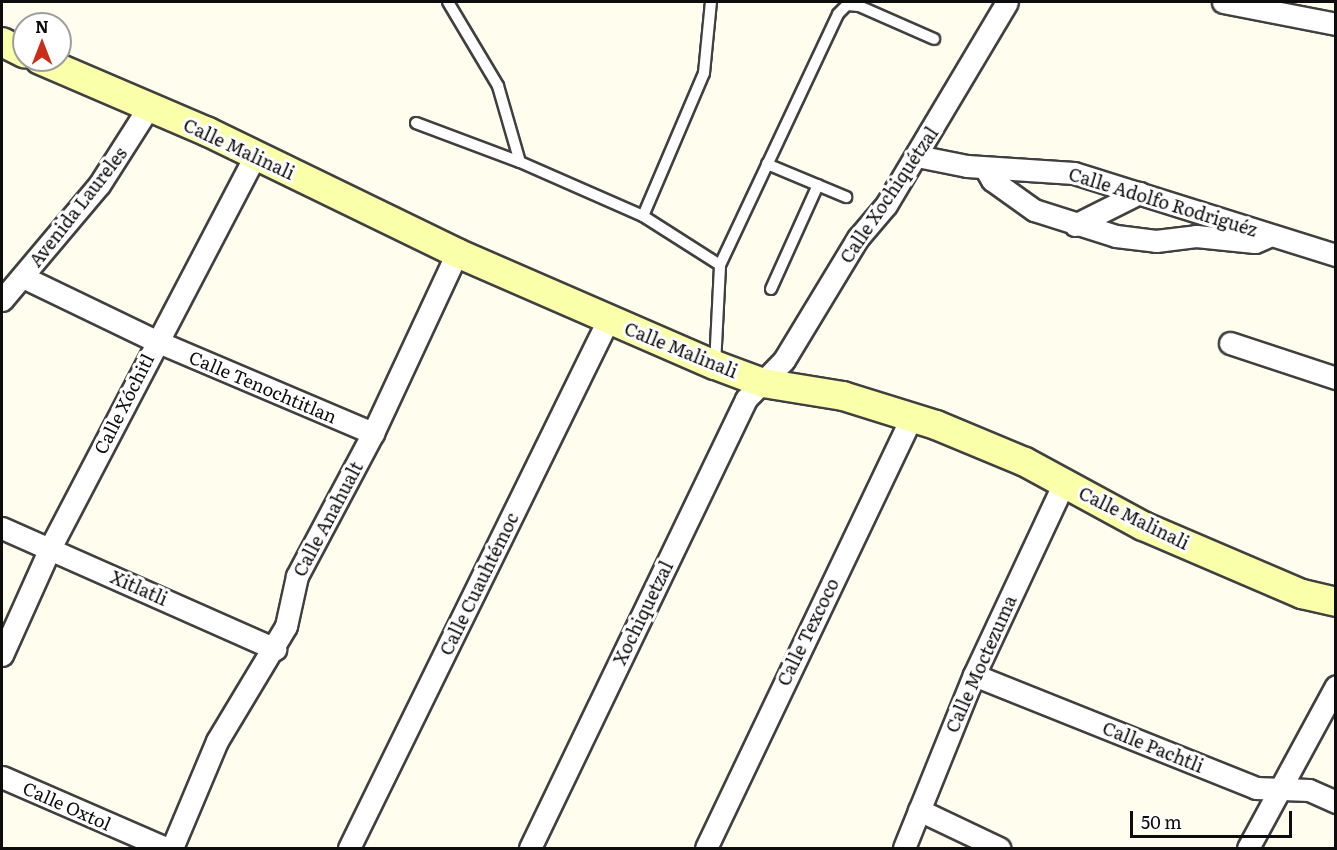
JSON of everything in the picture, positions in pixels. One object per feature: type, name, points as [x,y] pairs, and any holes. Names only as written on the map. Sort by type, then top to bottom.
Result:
[{"type":"street","name":"Calle Xochiquétzal","points":[[762,383],[784,360],[858,238],[917,156],[1007,2]]},
{"type":"street","points":[[1223,2],[1258,5],[1335,24]]},
{"type":"street","name":"Calle Malinali","points":[[67,72],[255,156],[457,253],[715,365],[762,383],[843,396],[912,416],[1064,483],[1143,526],[1302,594],[1335,602]]},
{"type":"street","name":"Avenida Laureles","points":[[2,300],[99,185],[148,108]]},
{"type":"street","name":"Calle Xóchitl","points":[[2,655],[50,548],[255,156]]},
{"type":"street","name":"Calle Adolfo Rodriguéz","points":[[917,156],[985,168],[1074,173],[1335,255]]},
{"type":"street","points":[[985,168],[992,180],[1034,210],[1075,225],[1156,241],[1197,236],[1255,242],[1270,235]]},
{"type":"street","points":[[1075,225],[1139,193]]},
{"type":"street","name":"Calle Anahualt","points":[[172,849],[217,741],[275,649],[286,626],[297,576],[373,433],[457,253]]},
{"type":"street","name":"Calle Tenochtitlan","points":[[23,277],[156,342],[373,433]]},
{"type":"street","name":"Calle Cuauhtémoc","points":[[349,849],[608,320]]},
{"type":"street","points":[[1230,343],[1335,378]]},
{"type":"street","name":"Xochiquetzal","points":[[530,849],[746,399],[762,383]]},
{"type":"street","name":"Calle Texcoco","points":[[706,849],[912,416]]},
{"type":"street","name":"Calle Moctezuma","points":[[904,849],[974,675],[1064,483]]},
{"type":"street","name":"Xitlatli","points":[[2,528],[275,649]]},
{"type":"street","name":"Calle Pachtli","points":[[974,675],[1256,788],[1309,790],[1335,802]]},
{"type":"street","points":[[1248,849],[1335,686]]},
{"type":"street","name":"Calle Oxtol","points":[[2,777],[165,849]]},
{"type":"street","points":[[919,810],[999,849]]},
{"type":"lane","points":[[448,2],[498,86],[520,162]]},
{"type":"lane","points":[[643,216],[704,73],[711,2]]},
{"type":"lane","points":[[715,365],[720,265],[842,9],[860,6],[934,39]]},
{"type":"lane","points":[[416,123],[520,162],[643,216],[720,265]]},
{"type":"lane","points":[[767,164],[846,197]]},
{"type":"lane","points":[[771,289],[818,185]]}]
